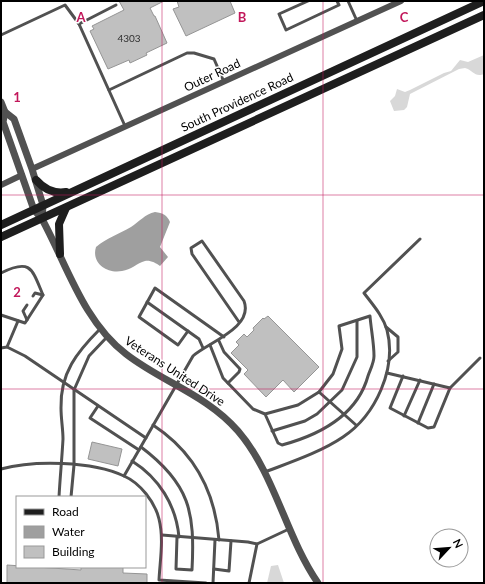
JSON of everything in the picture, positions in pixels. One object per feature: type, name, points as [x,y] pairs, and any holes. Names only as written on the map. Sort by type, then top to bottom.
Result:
[{"type":"main road","name":"South Providence Road","points":[[1,225],[484,1]]},
{"type":"main road","name":"South Providence Road","points":[[1,237],[484,15]]},
{"type":"main road","points":[[36,180],[42,187],[56,193],[77,190]]},
{"type":"main road","points":[[60,254],[58,224],[66,208]]},
{"type":"street","name":"Outer Road","points":[[32,169],[401,1]]},
{"type":"street","points":[[1,102],[5,112],[14,119],[36,180],[43,205],[42,219]]},
{"type":"street","points":[[5,112],[3,122],[34,210]]},
{"type":"street","points":[[1,185],[22,175]]},
{"type":"street","name":"Veterans United Drive","points":[[34,210],[42,219],[89,312],[107,337],[126,354],[203,400],[228,420],[247,443],[264,472],[318,583]]},
{"type":"lane","points":[[308,1],[278,14],[286,30],[339,4],[337,1]]},
{"type":"lane","points":[[348,1],[357,21]]},
{"type":"lane","points":[[1,35],[65,5],[79,24],[126,127]]},
{"type":"lane","points":[[79,24],[116,5]]},
{"type":"lane","points":[[109,90],[187,53],[194,53],[214,59],[224,82]]},
{"type":"lane","points":[[264,472],[332,443],[344,436],[369,410],[379,394],[387,373],[388,341],[385,326],[379,313],[364,294],[420,239]]},
{"type":"lane","points":[[124,476],[192,356],[203,348],[224,337],[239,322],[244,315],[246,307],[244,301],[202,241],[191,248],[192,254],[239,322]]},
{"type":"lane","points":[[1,273],[17,265],[24,266],[35,276],[43,295]]},
{"type":"lane","points":[[188,331],[178,345],[138,316],[155,288],[224,337]]},
{"type":"lane","points":[[33,296],[35,293],[43,295]]},
{"type":"lane","points":[[1,315],[25,323],[43,295]]},
{"type":"lane","points":[[147,302],[200,339],[203,348]]},
{"type":"lane","points":[[27,305],[23,311],[27,320]]},
{"type":"lane","points":[[210,345],[220,372],[228,383],[253,409],[265,414],[298,405],[319,392],[333,374],[342,349],[339,326],[379,313]]},
{"type":"lane","points":[[265,414],[278,443],[282,445],[300,440],[323,430],[344,415],[366,386],[374,358],[370,316]]},
{"type":"lane","points":[[7,347],[18,321]]},
{"type":"lane","points":[[272,431],[305,421],[330,404],[342,390],[357,357],[356,321]]},
{"type":"lane","points":[[385,326],[398,337],[398,352],[388,361]]},
{"type":"lane","points":[[59,496],[63,438],[61,408],[64,384],[71,364],[79,351],[100,329]]},
{"type":"lane","points":[[71,496],[74,465],[74,390],[89,356],[107,337]]},
{"type":"lane","points":[[219,340],[224,352],[240,369],[228,383]]},
{"type":"lane","points":[[1,348],[7,347],[25,356],[64,384],[146,438]]},
{"type":"lane","points":[[403,376],[390,408],[428,428],[434,427],[450,388],[480,358]]},
{"type":"lane","points":[[387,373],[450,388]]},
{"type":"lane","points":[[404,416],[420,380]]},
{"type":"lane","points":[[418,422],[434,384]]},
{"type":"lane","points":[[319,392],[330,404],[356,425]]},
{"type":"lane","points":[[98,406],[90,418],[139,450]]},
{"type":"lane","points":[[153,425],[174,441],[196,466],[204,480],[214,507],[217,540],[213,583]]},
{"type":"lane","points":[[132,461],[153,477],[166,495],[174,513],[178,537],[176,569],[192,570],[194,538],[191,513],[180,487],[161,463],[141,447]]},
{"type":"lane","points":[[1,469],[30,464],[61,464],[108,470],[124,476],[136,483],[146,494],[159,518],[162,536],[159,581],[206,583]]},
{"type":"lane","points":[[162,536],[257,544],[291,528]]},
{"type":"lane","points":[[214,569],[229,570],[231,541]]},
{"type":"lane","points":[[249,583],[257,544]]},
{"type":"shaded area","points":[[484,55],[484,74],[478,75],[465,68],[459,69],[410,94],[407,107],[404,110],[394,111],[390,101],[395,96],[397,89],[405,92],[451,71],[460,60],[468,62]]},
{"type":"shaded area","points":[[278,565],[284,583],[267,583],[271,566]]},
{"type":"water","points":[[155,212],[164,215],[170,222],[160,247],[168,257],[160,266],[153,262],[145,261],[122,271],[111,271],[106,269],[98,262],[95,253],[96,247],[131,227],[148,214]]},
{"type":"building","points":[[119,1],[164,1],[150,8],[167,43],[130,63],[129,60],[108,69],[90,31],[94,29],[92,26],[124,10]]},
{"type":"building","points":[[177,1],[230,1],[235,13],[186,36],[173,9],[179,7]]},
{"type":"building","points":[[268,316],[319,367],[294,392],[283,380],[266,397],[244,374],[248,370],[231,353],[239,345],[236,342],[244,334],[247,337],[254,330],[253,328],[263,318],[264,319]]},
{"type":"building","points":[[92,442],[122,449],[118,466],[88,459]]},
{"type":"building","points":[[7,565],[16,566],[16,568],[81,570],[81,568],[123,568],[123,573],[147,574],[147,583],[7,583]]}]
